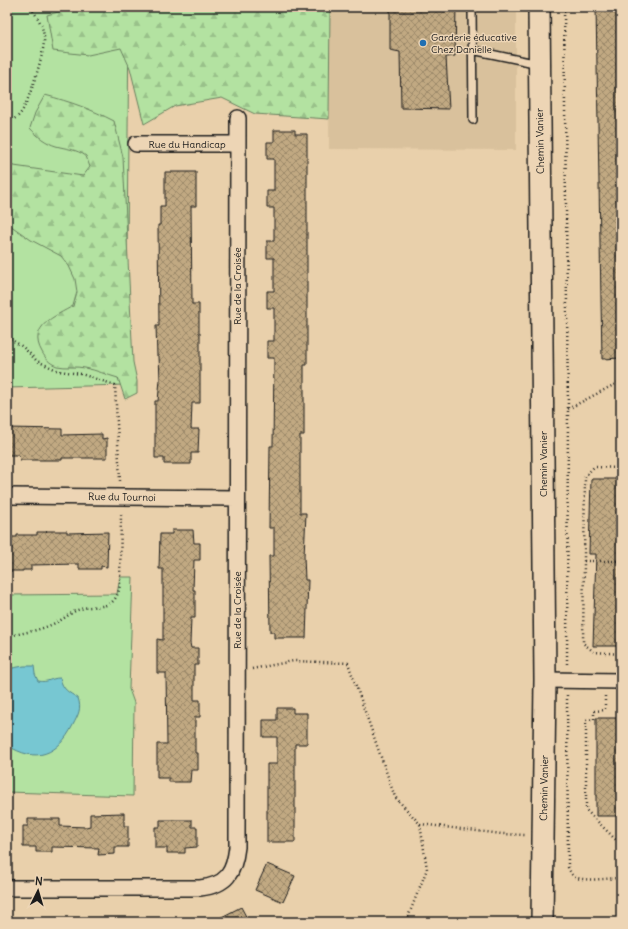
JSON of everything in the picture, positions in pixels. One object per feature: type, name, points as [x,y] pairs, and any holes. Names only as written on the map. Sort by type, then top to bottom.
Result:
[{"type":"main road","name":"Chemin Vanier","points":[[539,7],[545,680],[542,922]]},
{"type":"street","name":"Rue de la Croisée","points":[[7,888],[200,888],[212,886],[223,881],[230,872],[235,859],[237,847],[238,118]]},
{"type":"street","name":"Rue du Handicap","points":[[136,144],[238,144]]},
{"type":"street","name":"Rue du Tournoi","points":[[7,496],[237,498]]},
{"type":"street","points":[[545,680],[621,681]]},
{"type":"lane","points":[[472,7],[473,120]]},
{"type":"lane","points":[[472,50],[539,64]]},
{"type":"path","points":[[7,121],[16,118],[21,113],[37,73],[44,48],[43,31],[39,21],[30,7]]},
{"type":"path","points":[[564,7],[568,409],[568,866],[571,874],[576,878],[621,878]]},
{"type":"path","points":[[7,337],[23,347],[36,361],[58,371],[81,374],[115,385],[121,497],[120,584],[118,594],[107,604],[79,609],[69,616],[47,626],[7,636]]},
{"type":"path","points":[[568,409],[621,381]]},
{"type":"path","points":[[621,468],[594,467],[585,476],[583,643],[594,652],[621,654]]},
{"type":"path","points":[[584,561],[621,562]]},
{"type":"path","points":[[237,672],[294,661],[348,663],[395,797],[420,824],[427,869],[406,922]]},
{"type":"path","points":[[605,681],[605,710],[594,711],[594,719],[586,720],[586,810],[617,841],[621,842]]},
{"type":"path","points":[[420,824],[502,834],[543,836]]},
{"type":"shaded area","name":"Garderie éducative Chez Danielle","points":[[330,7],[516,7],[516,150],[329,149]]},
{"type":"green space","points":[[7,7],[129,7],[126,385],[7,388]]},
{"type":"green space","points":[[97,7],[330,7],[329,119],[255,114],[222,98],[175,106],[144,124],[130,68],[121,48],[88,55],[53,51],[47,15],[66,10],[92,9]]},
{"type":"green space","points":[[45,95],[81,106],[114,121],[123,157],[133,362],[137,381],[137,393],[125,399],[118,378],[85,368],[60,367],[54,365],[45,357],[38,343],[38,335],[46,323],[73,306],[77,292],[75,279],[69,266],[61,256],[31,240],[7,223],[7,165],[83,176],[90,167],[86,156],[49,143],[30,128],[35,113]]},
{"type":"green space","points":[[120,577],[133,577],[129,689],[134,703],[133,796],[7,792],[7,595],[117,594]]},
{"type":"water","points":[[34,666],[38,681],[60,678],[64,688],[78,698],[79,702],[78,715],[67,735],[53,750],[37,755],[18,751],[7,745],[7,669]]},
{"type":"building","points":[[390,7],[456,7],[455,56],[446,57],[449,109],[401,108],[400,52],[390,50]]},
{"type":"building","points":[[596,7],[621,7],[621,358],[602,359]]},
{"type":"building","points":[[274,130],[295,130],[295,134],[307,134],[307,365],[304,365],[304,435],[300,435],[300,513],[306,513],[304,556],[305,580],[308,580],[306,638],[274,638],[274,632],[270,632],[269,556],[274,556],[274,528],[269,528],[270,446],[273,446],[274,358],[267,358],[267,341],[274,341],[274,308],[267,308],[267,291],[274,291],[274,258],[267,258],[267,241],[274,241],[274,208],[267,208],[267,191],[274,191],[274,159],[267,159],[267,142],[274,142]]},
{"type":"building","points":[[165,172],[196,172],[196,206],[191,206],[192,304],[199,304],[200,403],[192,403],[191,429],[199,429],[198,453],[191,453],[191,464],[164,464],[164,458],[155,458],[155,401],[158,401],[160,380],[159,356],[157,356],[156,326],[159,326],[158,225],[160,225],[160,206],[165,206]]},
{"type":"building","points":[[7,428],[62,429],[62,435],[102,434],[102,439],[107,438],[107,458],[20,460],[19,455],[7,455]]},
{"type":"building","points":[[591,479],[621,479],[621,646],[593,646],[596,554],[589,554]]},
{"type":"building","points":[[172,530],[193,530],[194,543],[200,543],[200,560],[194,560],[193,590],[195,590],[195,618],[191,618],[190,643],[191,648],[198,648],[198,665],[194,665],[194,700],[200,700],[200,717],[195,717],[195,753],[198,753],[198,770],[191,770],[190,782],[169,782],[169,778],[157,778],[157,744],[167,744],[166,673],[157,673],[157,639],[163,640],[163,569],[159,569],[160,534],[172,534]]},
{"type":"building","points":[[67,531],[67,533],[108,532],[107,567],[101,566],[101,569],[79,569],[79,564],[31,565],[31,570],[7,571],[7,537],[17,537],[17,535],[37,535],[37,532]]},
{"type":"building","points":[[277,708],[293,708],[293,713],[307,713],[307,744],[295,744],[295,842],[267,842],[267,764],[277,764],[277,737],[263,737],[263,720],[277,720]]},
{"type":"building","points":[[596,718],[621,718],[621,816],[596,816]]},
{"type":"building","points":[[124,813],[124,826],[128,826],[128,847],[115,847],[115,854],[98,855],[99,848],[52,847],[52,852],[36,852],[36,847],[23,847],[23,826],[28,826],[28,819],[60,819],[60,826],[86,827],[90,826],[90,814]]},
{"type":"building","points":[[160,820],[192,820],[192,827],[197,827],[197,847],[185,848],[185,853],[167,853],[167,848],[155,848],[155,827],[160,827]]},
{"type":"building","points":[[267,864],[295,876],[283,902],[255,890]]},
{"type":"building","points":[[241,907],[249,922],[212,922]]},
{"type":"place","name":"Garderie éducative Chez Danielle","points":[[423,43]]}]
